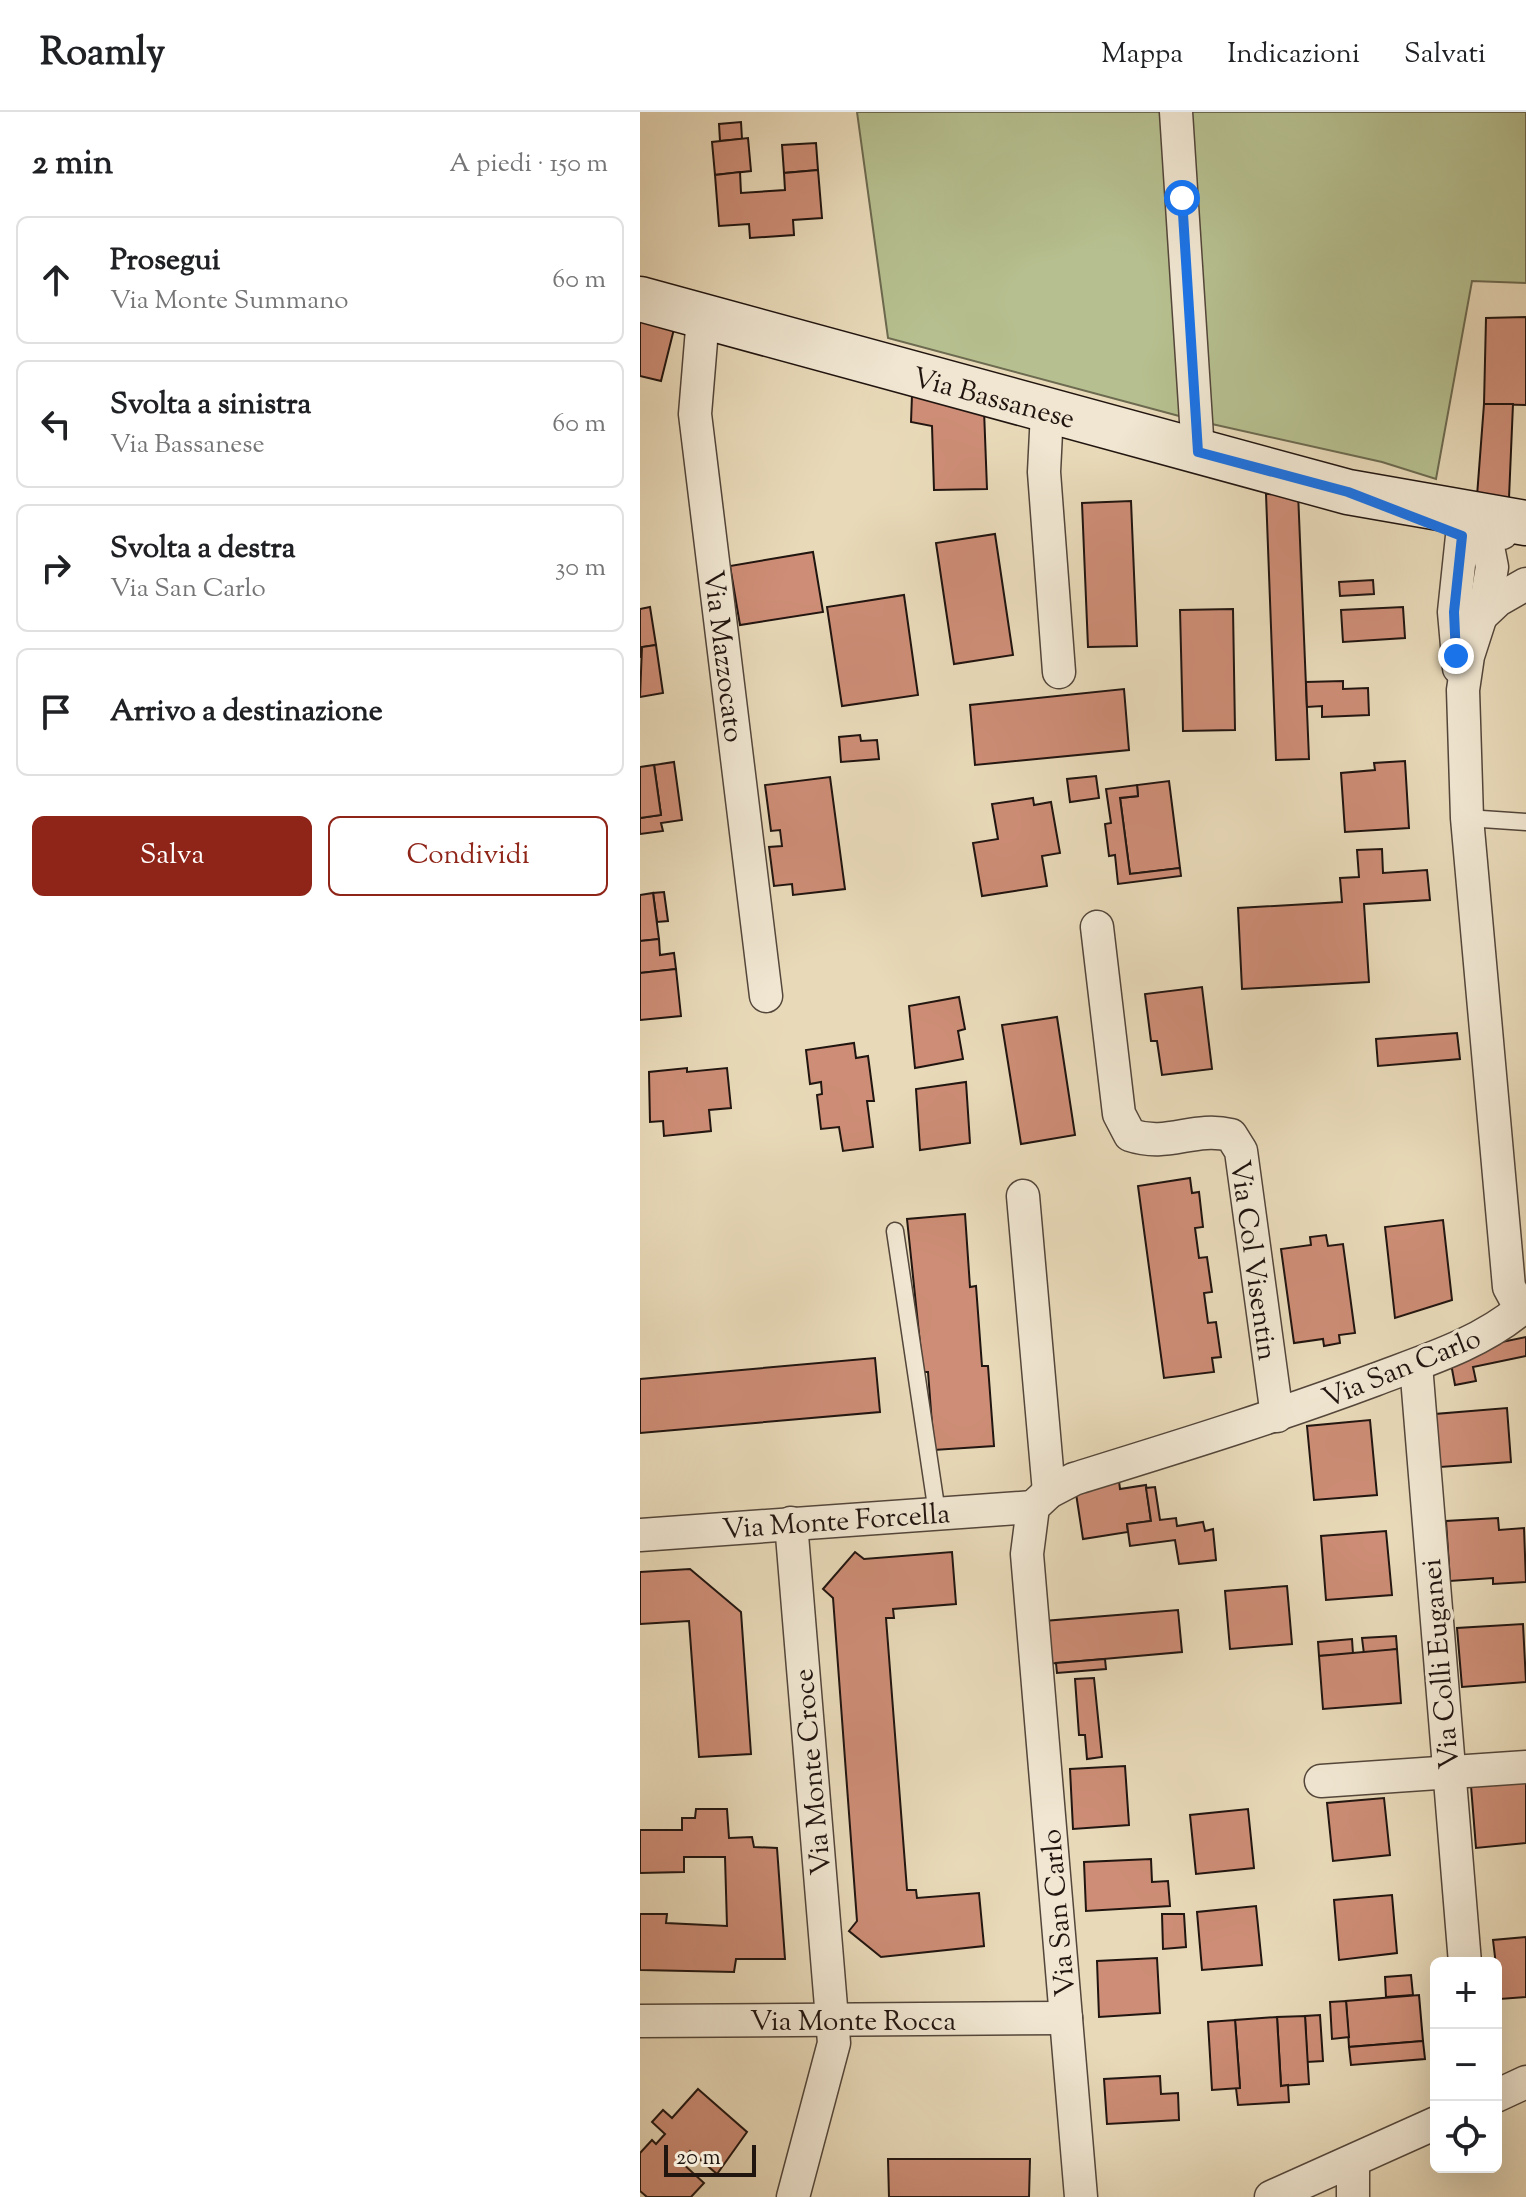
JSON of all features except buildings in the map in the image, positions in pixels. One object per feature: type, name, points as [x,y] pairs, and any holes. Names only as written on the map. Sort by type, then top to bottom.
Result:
[{"type":"main road","name":"Via Bassanese","points":[[640,299],[1500,534]]},
{"type":"street","points":[[1176,112],[1198,452]]},
{"type":"street","name":"Via Mazzocato","points":[[703,317],[695,414],[766,996]]},
{"type":"street","points":[[1047,412],[1044,472],[1059,672]]},
{"type":"street","name":"Via San Carlo","points":[[1463,690],[1472,640],[1481,616],[1500,534]]},
{"type":"street","name":"Via San Carlo","points":[[1041,1500],[1074,1479],[1277,1416],[1416,1365],[1499,1327],[1523,1310],[1509,1287],[1467,818],[1463,690],[1456,656],[1454,612],[1500,534]]},
{"type":"street","points":[[1481,616],[1498,600],[1526,584]]},
{"type":"street","name":"Via Col Visentin","points":[[1097,927],[1119,1114],[1130,1135],[1152,1143],[1211,1130],[1231,1135],[1241,1151],[1277,1416]]},
{"type":"street","name":"Via San Carlo","points":[[1023,1196],[1041,1500],[1027,1554],[1081,2197]]},
{"type":"street","name":"Via Colli Euganei","points":[[1416,1365],[1464,1957]]},
{"type":"street","name":"Via Monte Forcella","points":[[640,1535],[937,1513],[1041,1500]]},
{"type":"street","name":"Via Monte Croce","points":[[791,1523],[829,1999],[834,2020],[834,2043],[793,2197]]},
{"type":"street","points":[[1321,1781],[1448,1775],[1526,1767]]},
{"type":"street","name":"Via Monte Rocca","points":[[640,2021],[1066,2018]]},
{"type":"street","points":[[1502,2093],[1526,2082]]},
{"type":"street","points":[[1271,2197],[1430,2126]]},
{"type":"street","points":[[1353,2161],[1353,2197]]},
{"type":"lane","points":[[1467,818],[1526,822]]},
{"type":"lane","points":[[895,1231],[937,1513]]},
{"type":"green space","points":[[857,112],[1526,112],[1526,283],[1472,281],[1436,479],[1382,462],[1194,420],[888,338]]},
{"type":"route","points":[[1182,198],[1198,452],[1348,492],[1462,536],[1456,568],[1456,656]]}]
